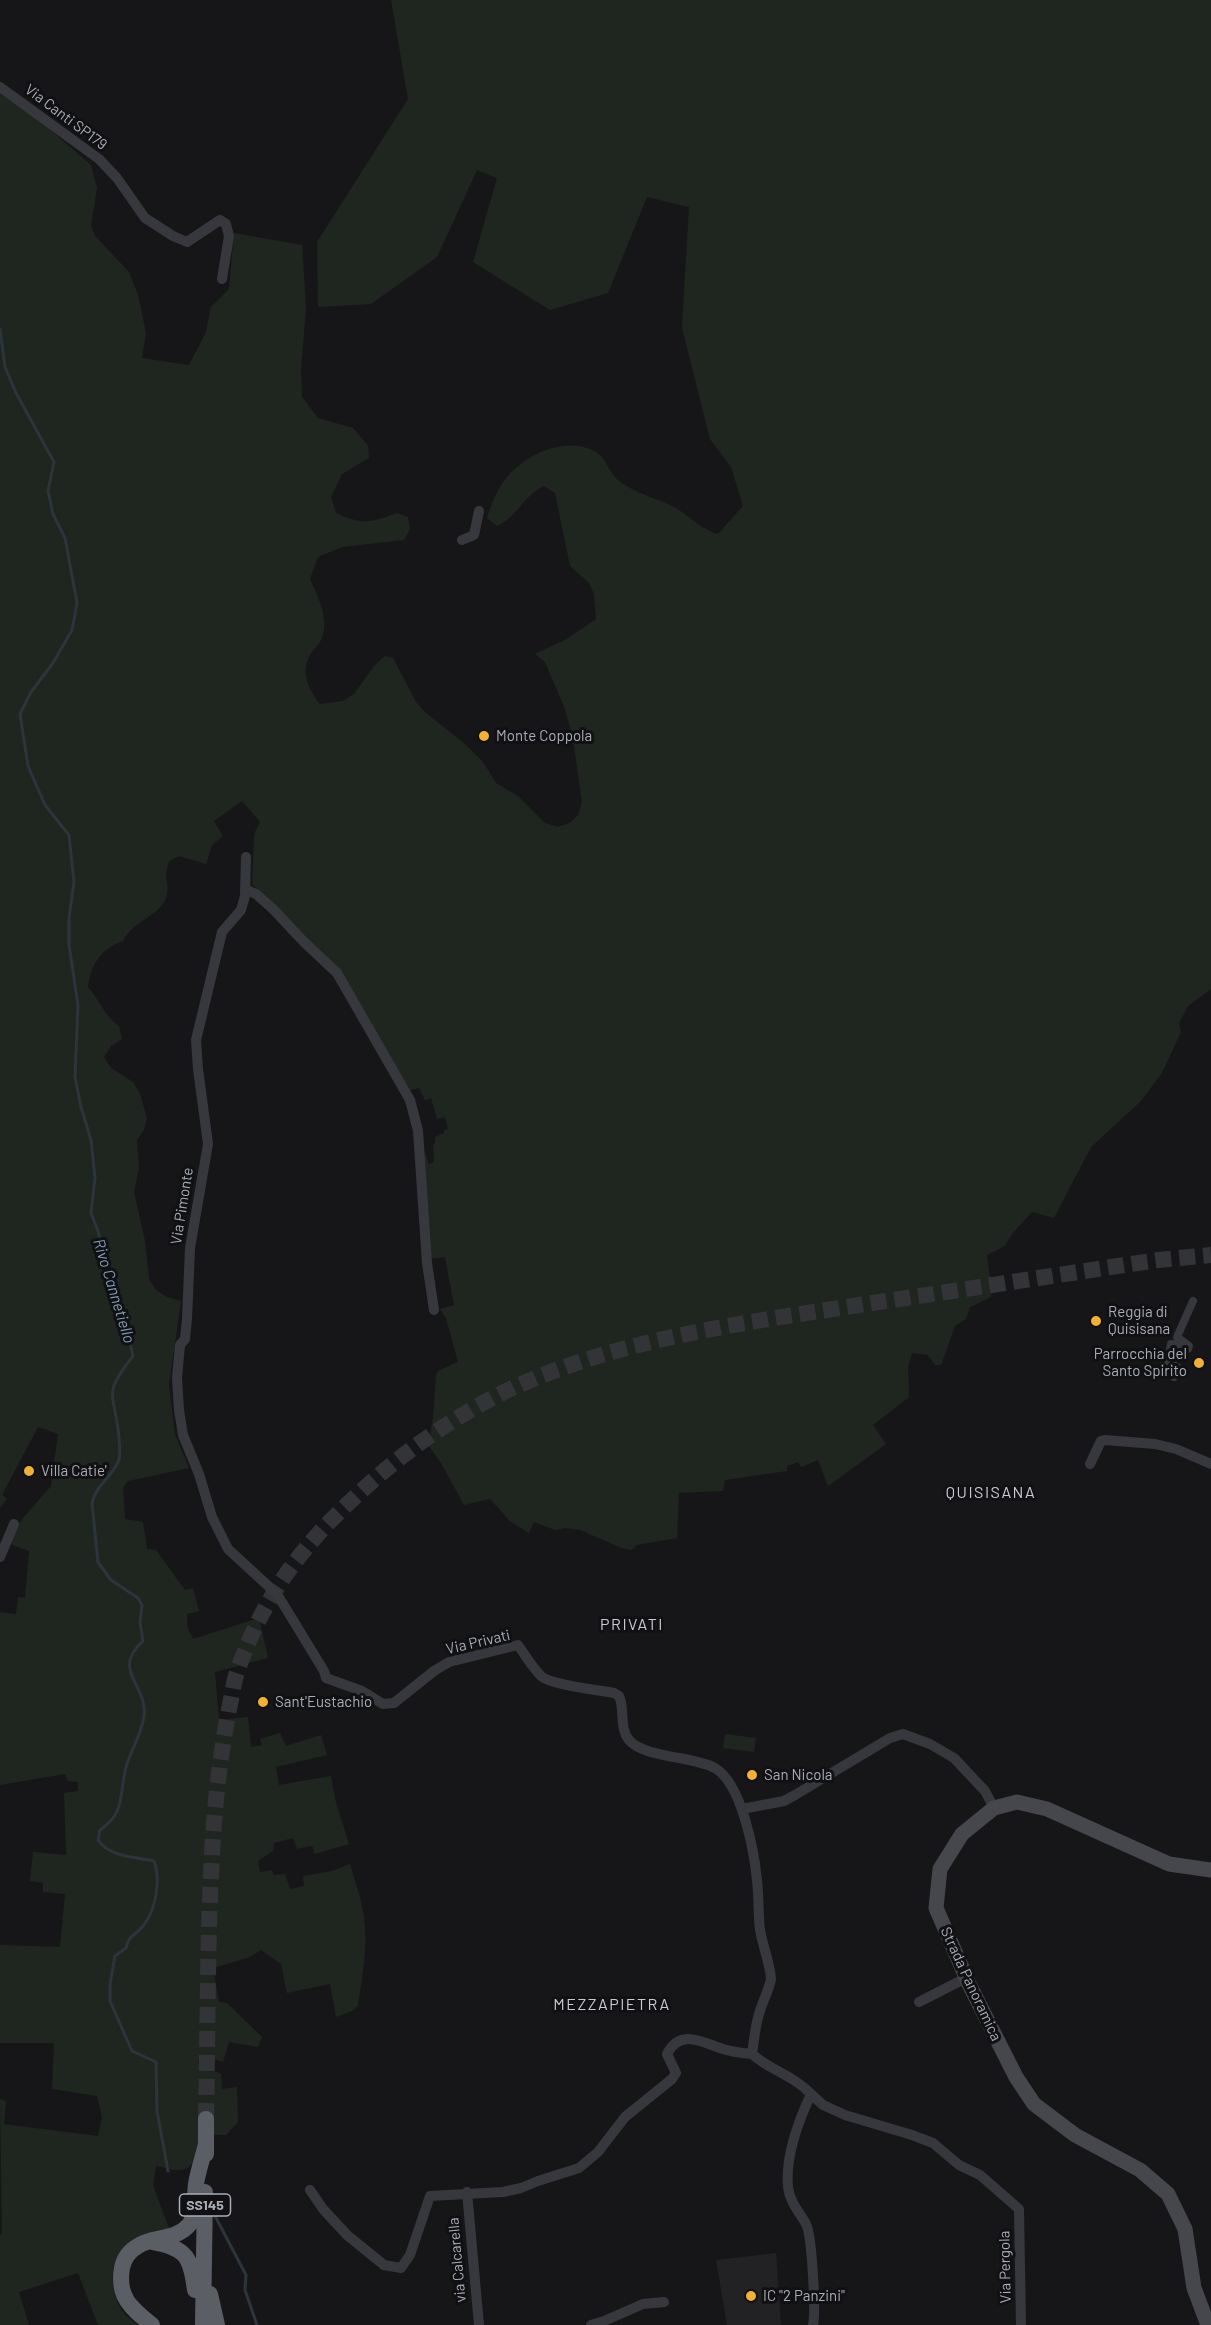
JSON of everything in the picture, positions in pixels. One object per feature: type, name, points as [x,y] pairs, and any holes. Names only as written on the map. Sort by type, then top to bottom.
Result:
[{"type":"highway","name":"SS145","points":[[201,2325],[206,2119]]},
{"type":"highway","points":[[152,2325],[134,2310],[123,2295],[120,2279],[124,2258],[139,2245],[177,2234],[190,2224],[195,2205],[196,2184],[206,2144]]},
{"type":"highway","points":[[152,2242],[172,2245],[183,2253],[193,2268],[201,2325]]},
{"type":"highway","points":[[204,2266],[218,2325]]},
{"type":"main road","name":"Strada Panoramica","points":[[1208,2325],[1194,2288],[1185,2229],[1168,2194],[1140,2170],[1075,2135],[1034,2104],[1016,2077],[966,1978],[936,1908],[940,1869],[962,1833],[994,1808],[1017,1802],[1047,1809],[1169,1863],[1211,1870]]},
{"type":"street","name":"Via Canti SP179","points":[[0,87],[99,159],[117,178],[145,218],[173,236],[187,242],[220,220],[226,224],[229,236],[222,279]]},
{"type":"street","points":[[462,540],[474,535],[479,511]]},
{"type":"street","name":"Via Pimonte","points":[[237,1557],[228,1549],[219,1533],[183,1435],[177,1378],[180,1345],[185,1339],[188,1319],[192,1225],[208,1143],[196,1054],[197,1033],[222,932],[241,910],[245,889],[246,857]]},
{"type":"street","points":[[245,889],[256,894],[273,909],[336,973],[410,1100],[418,1131],[427,1263],[434,1310]]},
{"type":"street","points":[[1174,1377],[1180,1370],[1163,1360],[1169,1354],[1171,1344],[1177,1344],[1184,1349],[1189,1346],[1177,1337],[1193,1301]]},
{"type":"street","points":[[1090,1464],[1101,1441],[1105,1440],[1166,1446],[1211,1464]]},
{"type":"street","points":[[0,1557],[14,1524]]},
{"type":"street","name":"Via Privati","points":[[237,1557],[278,1594],[296,1621],[326,1678],[362,1691],[383,1704],[394,1703],[449,1662],[518,1645],[541,1676],[579,1688],[614,1693],[619,1696],[629,1740],[641,1747],[716,1768],[726,1778],[742,1809]]},
{"type":"street","points":[[752,2054],[758,2018],[771,1979],[760,1931],[757,1907],[758,1883],[742,1809],[789,1798],[890,1738],[903,1734],[930,1744],[954,1758],[985,1791],[994,1808]]},
{"type":"street","points":[[919,2002],[966,1978]]},
{"type":"street","points":[[310,2190],[326,2214],[347,2235],[384,2265],[401,2268],[410,2255],[430,2196],[467,2192],[503,2192],[579,2168],[598,2152],[625,2117],[672,2079],[676,2073],[667,2054],[671,2046],[682,2039],[692,2038],[726,2050],[752,2054],[762,2063],[793,2077],[811,2094],[794,2139],[787,2168],[791,2202],[807,2225],[814,2290],[813,2325]]},
{"type":"street","name":"Via Pergola","points":[[811,2094],[823,2105],[845,2115],[933,2143],[959,2165],[980,2175],[1019,2209],[1021,2325]]},
{"type":"street","name":"via Calcarella","points":[[467,2192],[478,2325]]},
{"type":"street","points":[[591,2325],[643,2304],[664,2302]]},
{"type":"shaded area","points":[[391,0],[1211,0],[1211,989],[1188,1006],[1179,1023],[1181,1032],[1162,1073],[1141,1101],[1091,1147],[1054,1218],[1032,1212],[1011,1235],[1005,1246],[987,1255],[991,1297],[970,1307],[966,1319],[955,1326],[941,1365],[935,1365],[928,1355],[912,1353],[908,1366],[909,1397],[873,1425],[886,1444],[828,1486],[818,1460],[801,1467],[798,1462],[787,1466],[787,1471],[725,1480],[723,1491],[679,1493],[677,1538],[637,1545],[632,1550],[580,1530],[565,1528],[555,1530],[534,1522],[529,1533],[511,1522],[490,1499],[464,1505],[441,1463],[428,1445],[433,1418],[436,1376],[438,1371],[458,1362],[446,1318],[440,1309],[454,1305],[445,1257],[427,1259],[422,1145],[429,1164],[434,1162],[435,1137],[448,1129],[445,1117],[437,1119],[431,1098],[425,1100],[419,1088],[410,1090],[340,974],[252,884],[254,834],[260,822],[242,801],[214,821],[223,836],[212,845],[206,864],[179,856],[169,861],[166,875],[168,887],[162,905],[133,928],[123,941],[109,948],[98,958],[91,972],[88,987],[110,1018],[119,1026],[122,1039],[111,1046],[104,1057],[111,1068],[133,1082],[140,1094],[147,1118],[144,1130],[137,1140],[139,1167],[134,1192],[145,1241],[149,1279],[156,1290],[167,1297],[181,1301],[169,1385],[175,1434],[189,1468],[128,1481],[123,1488],[125,1519],[143,1522],[147,1549],[156,1550],[185,1590],[193,1588],[199,1611],[187,1614],[187,1626],[193,1639],[259,1618],[268,1658],[215,1672],[219,1720],[248,1717],[251,1747],[262,1745],[260,1739],[280,1733],[286,1746],[321,1735],[327,1755],[276,1767],[279,1785],[331,1776],[335,1799],[349,1844],[314,1854],[313,1847],[310,1846],[297,1849],[293,1838],[274,1843],[273,1851],[258,1861],[260,1872],[272,1870],[274,1875],[285,1874],[290,1889],[304,1886],[303,1876],[332,1871],[350,1864],[364,1918],[364,1962],[358,2006],[336,2017],[330,1984],[287,1993],[281,1964],[261,1950],[250,1957],[213,1968],[219,2002],[227,2003],[262,2037],[258,2047],[229,2042],[223,2062],[200,2055],[198,2063],[221,2074],[222,2089],[237,2087],[238,2122],[226,2135],[214,2135],[214,2114],[204,2114],[201,2120],[198,2150],[192,2164],[180,2170],[156,2166],[153,2185],[172,2231],[124,2252],[118,2257],[113,2272],[114,2290],[119,2306],[137,2325],[98,2325],[78,2273],[19,2292],[29,2325],[0,2325],[0,2235],[2,2234],[0,2099],[6,2101],[4,2124],[98,2136],[102,2117],[97,2096],[52,2089],[54,2043],[0,2043],[0,1945],[60,1947],[65,1894],[43,1892],[43,1883],[30,1881],[33,1852],[66,1855],[64,1793],[78,1791],[78,1782],[68,1781],[65,1774],[0,1785],[0,1612],[16,1614],[18,1597],[25,1598],[29,1551],[10,1544],[23,1518],[51,1486],[58,1434],[38,1427],[2,1495],[7,1499],[0,1508],[0,94],[33,115],[91,165],[97,188],[91,225],[95,236],[129,272],[138,295],[146,333],[142,358],[189,365],[206,332],[211,307],[229,289],[234,233],[302,245],[306,308],[301,369],[302,397],[318,418],[353,428],[368,446],[369,458],[342,474],[331,497],[336,513],[366,521],[397,513],[408,517],[410,529],[404,540],[342,547],[318,557],[310,579],[322,608],[324,631],[321,641],[306,663],[306,675],[310,688],[320,704],[343,701],[354,694],[374,666],[385,656],[393,658],[416,702],[483,762],[496,783],[518,796],[545,823],[558,827],[570,823],[578,815],[582,803],[573,738],[565,709],[545,662],[535,654],[565,640],[596,619],[594,594],[589,583],[570,566],[555,493],[544,486],[497,526],[487,518],[499,490],[504,481],[521,464],[544,451],[569,445],[581,446],[597,453],[614,476],[625,485],[672,506],[712,532],[718,534],[743,506],[731,467],[710,439],[682,328],[689,207],[647,197],[608,293],[550,310],[473,262],[497,178],[477,170],[437,257],[371,304],[318,307],[317,242],[408,99]]},
{"type":"shaded area","points":[[725,1734],[756,1738],[754,1752],[723,1748]]},
{"type":"shaded area","name":"IC \"2 Panzini\"","points":[[776,2253],[781,2325],[727,2325],[716,2260]]},
{"type":"waterway","name":"Rivo Cannetiello","points":[[0,329],[5,367],[16,393],[54,462],[48,491],[53,514],[65,538],[77,603],[72,630],[53,663],[31,692],[20,714],[28,766],[45,805],[69,835],[74,882],[69,918],[69,945],[78,1005],[75,1077],[91,1140],[95,1178],[91,1213],[107,1269],[122,1307],[133,1356],[113,1388],[119,1437],[119,1460],[97,1491],[92,1503],[98,1562],[111,1580],[138,1598],[142,1605],[140,1623],[143,1641],[134,1652],[130,1661],[130,1669],[144,1705],[144,1716],[125,1770],[118,1809],[108,1824],[100,1830],[98,1840],[103,1846],[116,1853],[154,1861],[156,1869],[156,1895],[151,1912],[143,1926],[129,1940],[126,1948],[115,1956],[110,1984],[110,2001],[132,2051],[156,2062],[157,2111],[168,2171]]},
{"type":"waterway","name":"Rivo Cannetiello","points":[[214,2214],[246,2275],[245,2290],[257,2325]]},
{"type":"tunnel","points":[[206,2119],[209,1933],[214,1822],[222,1751],[236,1677],[258,1621],[299,1556],[316,1536],[385,1470],[432,1434],[483,1403],[528,1381],[623,1349],[774,1318],[1158,1260],[1211,1255]]},
{"type":"place","name":"Monte Coppola","points":[[484,736]]},
{"type":"place","name":"Reggia di Quisisana","points":[[1096,1321]]},
{"type":"place","name":"Parrocchia del Santo Spirito","points":[[1199,1363]]},
{"type":"place","name":"Villa Catie'","points":[[29,1471]]},
{"type":"place","name":"Sant'Eustachio","points":[[263,1702]]},
{"type":"place","name":"San Nicola","points":[[752,1775]]},
{"type":"place","name":"IC \"2 Panzini\"","points":[[751,2296]]},
{"type":"district","name":"QUISISANA","points":[[991,1493]]},
{"type":"district","name":"PRIVATI","points":[[632,1625]]},
{"type":"district","name":"MEZZAPIETRA","points":[[612,2005]]}]
